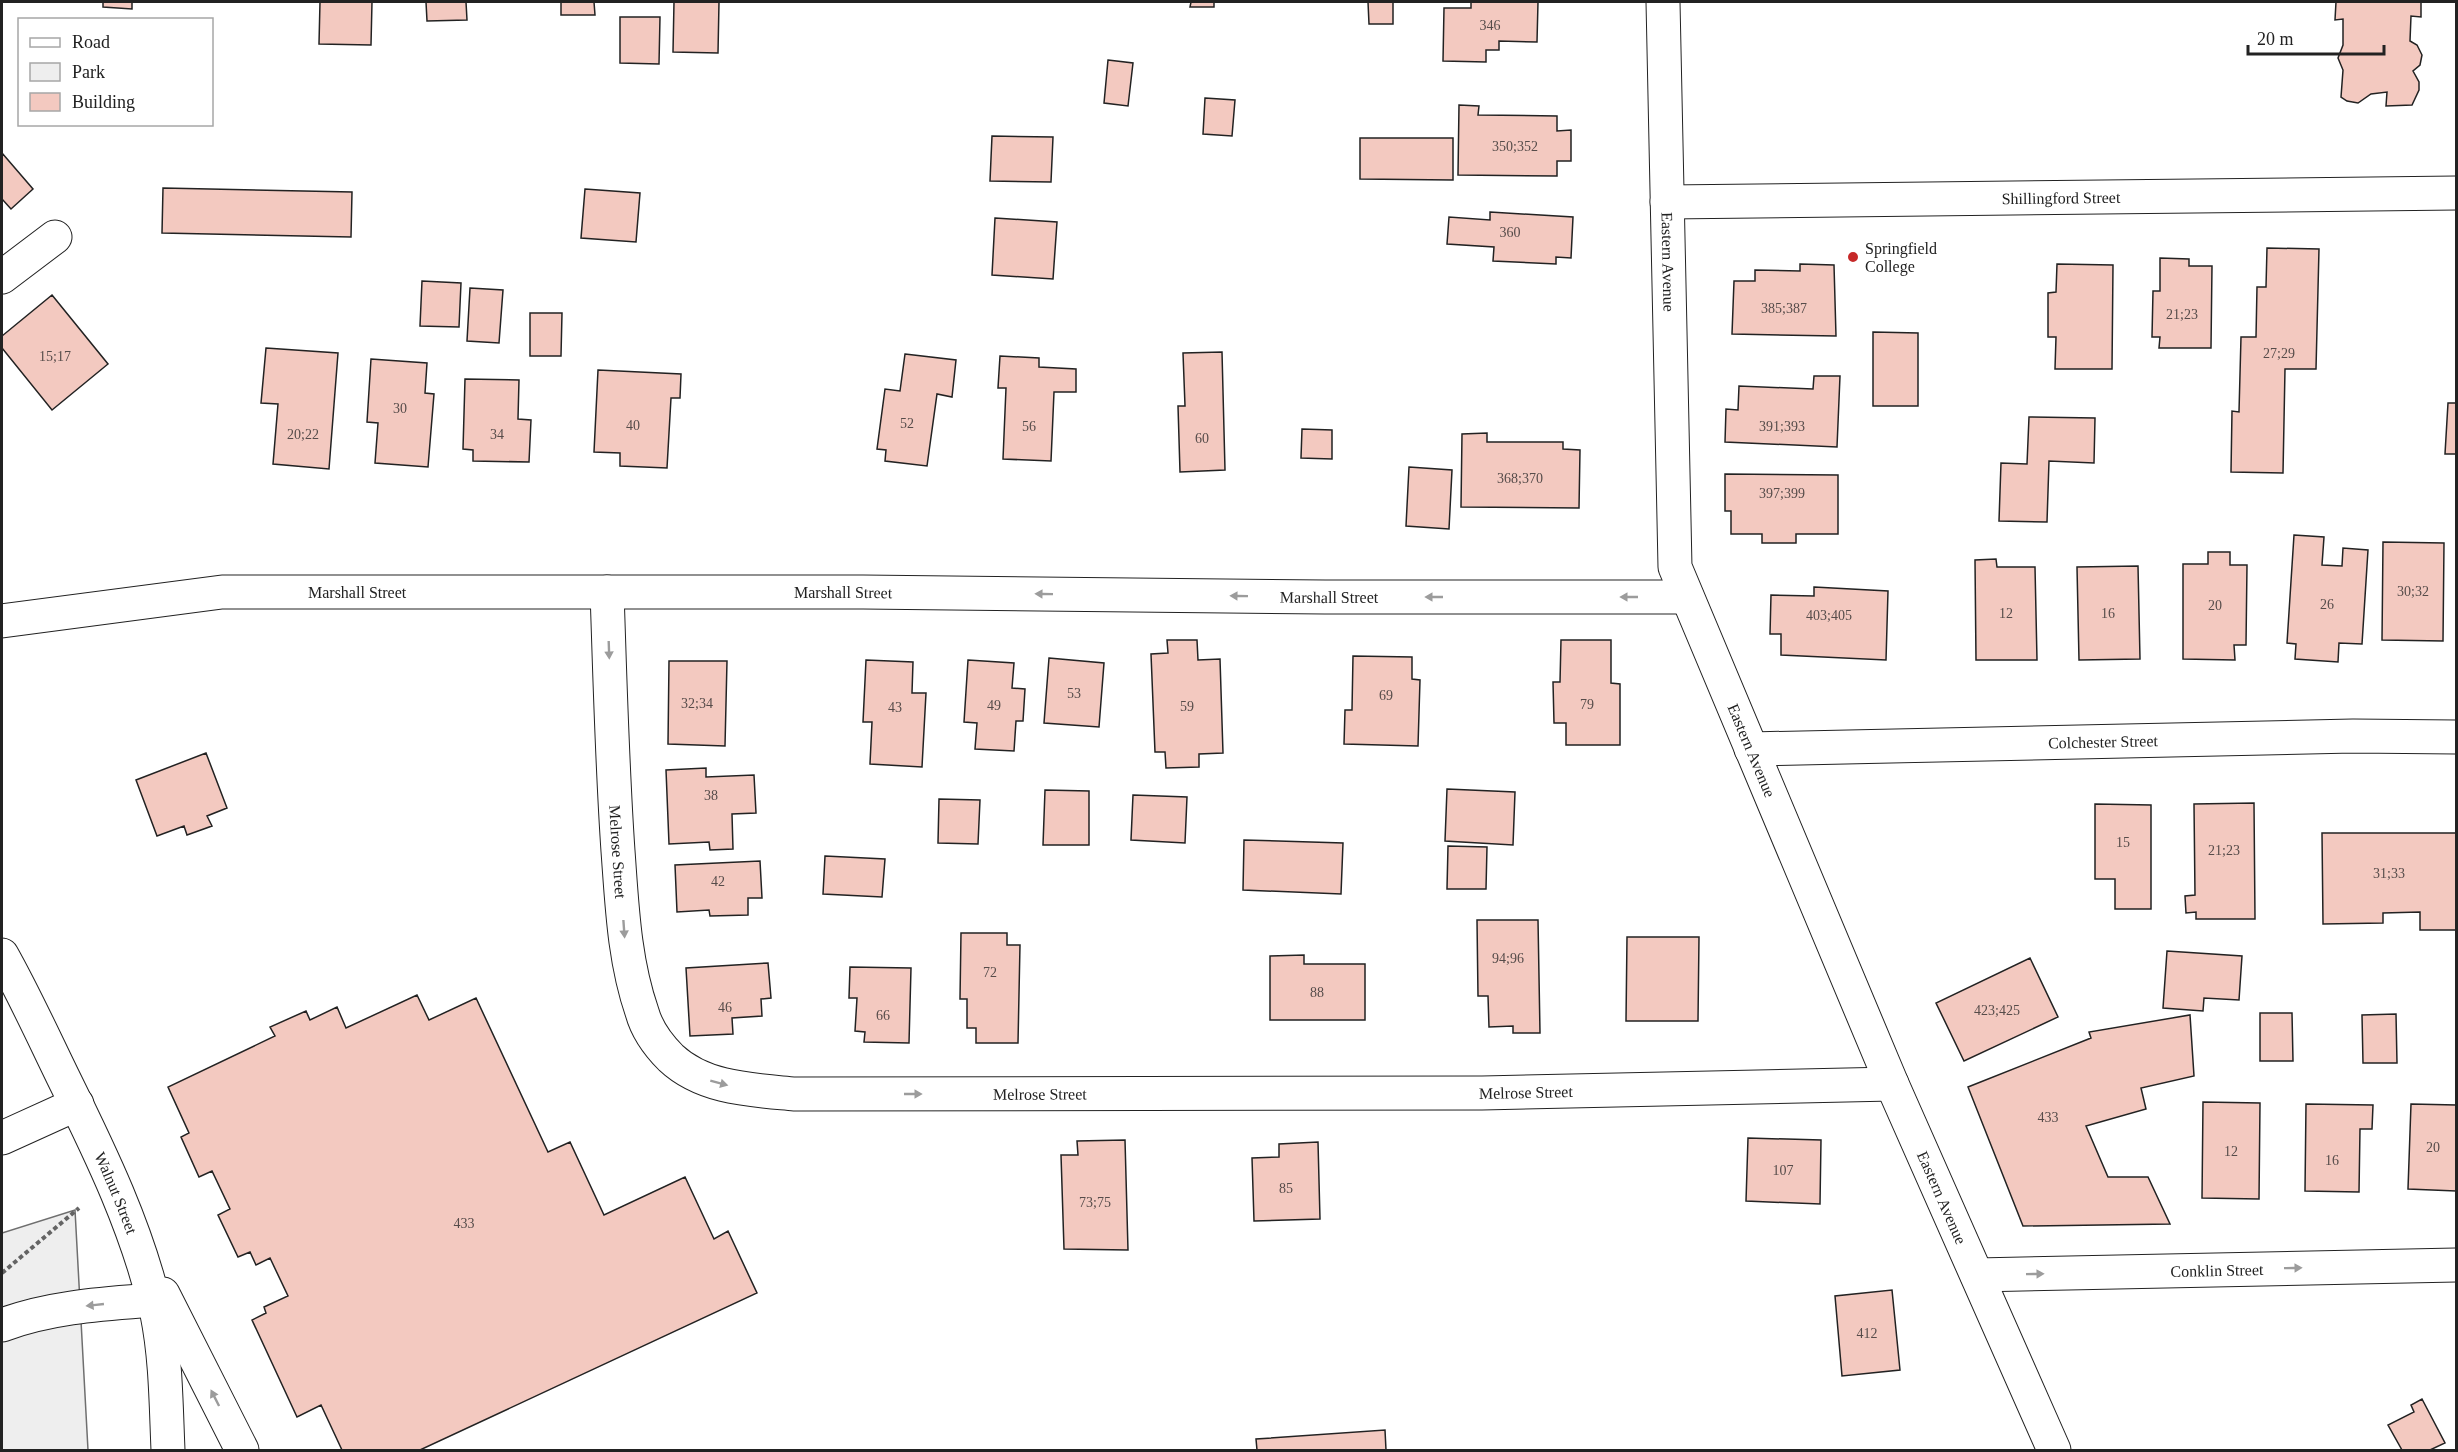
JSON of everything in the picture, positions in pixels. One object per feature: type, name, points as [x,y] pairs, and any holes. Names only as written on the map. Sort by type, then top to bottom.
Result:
[{"type":"street","name":"Eastern Avenue","points":[[1663,2],[1675,567],[1892,1084],[2054,1450]]},
{"type":"street","name":"Shillingford Street","points":[[1667,202],[2457,193]]},
{"type":"street","points":[[2,277],[55,237]]},
{"type":"street","name":"Marshall Street","points":[[2,621],[222,592],[1688,597]]},
{"type":"street","name":"Melrose Street","points":[[607,592],[613,772],[627,950],[642,1014],[650,1031],[671,1058],[701,1078],[758,1091],[795,1094],[1482,1093],[1892,1084]]},
{"type":"street","name":"Colchester Street","points":[[1751,749],[2353,736],[2457,737]]},
{"type":"street","name":"Walnut Street","points":[[2,955],[121,1198],[135,1237],[153,1300],[163,1356],[168,1450]]},
{"type":"street","points":[[2,1138],[76,1104]]},
{"type":"street","points":[[135,1237],[242,1450]]},
{"type":"street","name":"Conklin Street","points":[[1977,1275],[2457,1265]]},
{"type":"street","points":[[2,1324],[57,1309],[153,1300]]},
{"type":"path","points":[[2,1272],[84,1204]]},
{"type":"green space","points":[[75,1210],[88,1450],[2,1450],[2,1233]]},
{"type":"building","points":[[103,2],[132,2],[132,9],[103,7]]},
{"type":"building","points":[[320,2],[372,2],[371,45],[319,44]]},
{"type":"building","points":[[426,2],[466,2],[467,20],[427,21]]},
{"type":"building","points":[[561,2],[594,2],[595,15],[561,15]]},
{"type":"building","points":[[674,2],[719,2],[718,53],[673,52]]},
{"type":"building","points":[[1191,2],[1214,2],[1214,7],[1190,7]]},
{"type":"building","points":[[1368,2],[1393,2],[1393,24],[1369,24]]},
{"type":"building","points":[[1471,2],[1538,2],[1537,42],[1499,41],[1499,50],[1486,50],[1486,62],[1443,61],[1444,8],[1471,8]]},
{"type":"building","points":[[2336,2],[2421,2],[2421,17],[2411,16],[2410,41],[2417,45],[2422,55],[2420,65],[2413,71],[2419,82],[2419,90],[2412,105],[2386,106],[2387,92],[2371,94],[2358,103],[2341,97],[2343,70],[2338,58],[2343,45],[2343,19],[2335,20]]},
{"type":"building","points":[[620,17],[660,17],[659,64],[620,63]]},
{"type":"building","points":[[1108,60],[1133,63],[1128,106],[1104,103]]},
{"type":"building","points":[[1205,98],[1235,100],[1232,136],[1203,134]]},
{"type":"building","points":[[1459,105],[1479,106],[1478,115],[1557,116],[1557,131],[1571,130],[1571,161],[1557,161],[1557,176],[1458,175]]},
{"type":"building","points":[[992,136],[1053,137],[1051,182],[990,181]]},
{"type":"building","points":[[1360,138],[1453,138],[1453,180],[1360,179]]},
{"type":"building","points":[[2,153],[33,189],[11,209],[2,199]]},
{"type":"building","points":[[163,188],[352,192],[351,237],[162,233]]},
{"type":"building","points":[[585,189],[640,193],[636,242],[581,238]]},
{"type":"building","points":[[1490,212],[1573,217],[1571,258],[1556,257],[1556,264],[1493,261],[1494,247],[1447,244],[1449,217],[1490,220]]},
{"type":"building","points":[[995,218],[1057,222],[1053,279],[992,275]]},
{"type":"building","points":[[2267,248],[2319,249],[2316,369],[2285,369],[2283,473],[2231,472],[2232,411],[2239,412],[2241,337],[2256,337],[2257,287],[2266,287]]},
{"type":"building","points":[[2160,258],[2189,259],[2189,266],[2212,266],[2211,348],[2159,348],[2160,337],[2152,337],[2153,291],[2160,291]]},
{"type":"building","points":[[1800,264],[1834,265],[1836,336],[1732,334],[1734,281],[1755,281],[1755,270],[1800,271]]},
{"type":"building","points":[[2057,264],[2113,265],[2112,369],[2055,369],[2056,337],[2048,337],[2048,293],[2056,292]]},
{"type":"building","points":[[422,281],[461,283],[459,327],[420,326]]},
{"type":"building","points":[[470,288],[503,290],[499,343],[467,341]]},
{"type":"building","points":[[52,295],[108,364],[52,410],[2,348],[2,336]]},
{"type":"building","points":[[530,313],[562,313],[561,356],[530,356]]},
{"type":"building","points":[[1873,332],[1918,333],[1918,406],[1873,406]]},
{"type":"building","points":[[266,348],[338,353],[329,469],[273,464],[278,404],[261,403]]},
{"type":"building","points":[[1222,352],[1225,470],[1180,472],[1178,406],[1185,406],[1183,353]]},
{"type":"building","points":[[905,354],[956,360],[952,397],[937,394],[927,466],[885,461],[886,450],[877,449],[885,389],[900,391]]},
{"type":"building","points":[[1000,356],[1039,358],[1039,367],[1076,369],[1076,392],[1054,392],[1051,461],[1003,459],[1006,388],[998,388]]},
{"type":"building","points":[[371,359],[427,363],[425,393],[434,394],[428,467],[375,463],[378,423],[367,422]]},
{"type":"building","points":[[598,370],[681,374],[680,398],[671,398],[667,468],[620,466],[620,453],[594,452]]},
{"type":"building","points":[[1814,376],[1840,376],[1837,447],[1725,442],[1726,409],[1738,410],[1739,386],[1813,389]]},
{"type":"building","points":[[465,379],[519,380],[518,419],[531,420],[529,462],[473,461],[473,450],[463,449]]},
{"type":"building","points":[[2448,403],[2456,403],[2456,454],[2445,454]]},
{"type":"building","points":[[2029,417],[2095,418],[2094,463],[2049,461],[2047,522],[1999,521],[2001,463],[2027,464]]},
{"type":"building","points":[[1302,429],[1332,430],[1332,459],[1301,458]]},
{"type":"building","points":[[1487,433],[1487,442],[1563,442],[1563,449],[1580,450],[1579,508],[1461,507],[1462,434]]},
{"type":"building","points":[[1409,467],[1452,470],[1449,529],[1406,526]]},
{"type":"building","points":[[1725,474],[1838,475],[1838,534],[1796,534],[1796,543],[1762,543],[1762,534],[1731,534],[1731,511],[1725,511]]},
{"type":"building","points":[[2294,535],[2324,537],[2322,565],[2342,566],[2343,548],[2368,550],[2362,644],[2339,643],[2338,662],[2295,659],[2296,644],[2287,643]]},
{"type":"building","points":[[2383,542],[2444,543],[2443,641],[2382,640]]},
{"type":"building","points":[[2208,552],[2230,552],[2230,565],[2247,565],[2246,645],[2234,645],[2235,660],[2183,659],[2183,564],[2208,564]]},
{"type":"building","points":[[1996,559],[1997,567],[2035,567],[2037,660],[1976,660],[1975,560]]},
{"type":"building","points":[[2138,566],[2140,659],[2079,660],[2077,567]]},
{"type":"building","points":[[1814,587],[1888,591],[1886,660],[1781,655],[1781,634],[1770,634],[1771,595],[1814,596]]},
{"type":"building","points":[[1167,640],[1197,640],[1198,660],[1220,659],[1223,753],[1199,754],[1199,767],[1166,768],[1165,752],[1155,752],[1151,654],[1168,653]]},
{"type":"building","points":[[1561,640],[1611,640],[1611,683],[1620,684],[1620,745],[1566,745],[1566,723],[1554,723],[1553,682],[1560,682]]},
{"type":"building","points":[[1353,656],[1412,657],[1412,679],[1420,680],[1418,746],[1344,744],[1345,710],[1352,710]]},
{"type":"building","points":[[1049,658],[1104,663],[1099,727],[1044,723]]},
{"type":"building","points":[[866,660],[913,662],[912,693],[926,693],[922,767],[870,764],[872,722],[863,722]]},
{"type":"building","points":[[968,660],[1014,663],[1012,688],[1025,689],[1023,721],[1016,721],[1014,751],[975,749],[977,723],[964,722]]},
{"type":"building","points":[[669,661],[727,661],[725,746],[668,744]]},
{"type":"building","points":[[206,753],[227,808],[207,816],[212,826],[187,835],[184,826],[157,836],[136,780]]},
{"type":"building","points":[[706,768],[706,777],[754,775],[756,813],[732,814],[733,849],[710,850],[709,842],[669,844],[666,770]]},
{"type":"building","points":[[1447,789],[1515,792],[1513,845],[1445,841]]},
{"type":"building","points":[[1045,790],[1089,791],[1089,845],[1043,845]]},
{"type":"building","points":[[1133,795],[1187,797],[1185,843],[1131,840]]},
{"type":"building","points":[[939,799],[980,800],[978,844],[938,843]]},
{"type":"building","points":[[2254,803],[2255,919],[2196,919],[2196,912],[2186,913],[2185,896],[2195,895],[2194,804]]},
{"type":"building","points":[[2095,804],[2151,805],[2151,909],[2115,909],[2115,879],[2095,879]]},
{"type":"building","points":[[2322,833],[2456,833],[2456,930],[2420,930],[2420,912],[2383,913],[2383,923],[2323,924]]},
{"type":"building","points":[[1244,840],[1343,843],[1341,894],[1243,890]]},
{"type":"building","points":[[1448,846],[1487,847],[1486,889],[1447,889]]},
{"type":"building","points":[[825,856],[885,859],[882,897],[823,894]]},
{"type":"building","points":[[760,861],[762,898],[748,898],[748,915],[710,916],[709,910],[677,912],[675,865]]},
{"type":"building","points":[[1477,920],[1538,920],[1540,1033],[1513,1033],[1513,1026],[1489,1027],[1488,996],[1478,996]]},
{"type":"building","points":[[961,933],[1007,933],[1007,945],[1020,945],[1018,1043],[976,1043],[976,1028],[967,1028],[967,999],[960,999]]},
{"type":"building","points":[[1627,937],[1699,937],[1698,1021],[1626,1021]]},
{"type":"building","points":[[2167,951],[2242,956],[2239,1000],[2204,998],[2203,1011],[2163,1008]]},
{"type":"building","points":[[1304,955],[1304,964],[1365,964],[1365,1020],[1270,1020],[1270,956]]},
{"type":"building","points":[[2030,958],[2058,1017],[1964,1061],[1936,1003]]},
{"type":"building","points":[[768,963],[771,998],[761,999],[762,1016],[732,1018],[733,1034],[690,1036],[686,968]]},
{"type":"building","points":[[850,967],[911,968],[909,1043],[864,1042],[865,1032],[855,1031],[857,998],[849,998]]},
{"type":"building","points":[[417,995],[429,1020],[476,998],[548,1152],[570,1142],[604,1215],[685,1177],[714,1239],[728,1231],[757,1293],[420,1450],[342,1450],[321,1405],[297,1417],[252,1320],[266,1313],[264,1307],[288,1296],[270,1258],[256,1265],[250,1252],[238,1257],[218,1215],[230,1209],[212,1171],[199,1177],[181,1137],[189,1133],[168,1087],[275,1036],[270,1027],[306,1011],[310,1020],[337,1007],[346,1028]]},
{"type":"building","points":[[2260,1013],[2292,1013],[2293,1061],[2260,1061]]},
{"type":"building","points":[[2396,1014],[2397,1063],[2363,1063],[2362,1015]]},
{"type":"building","points":[[2190,1015],[2194,1076],[2141,1088],[2146,1109],[2086,1126],[2108,1177],[2148,1177],[2170,1224],[2023,1226],[1968,1087],[2091,1038],[2089,1032]]},
{"type":"building","points":[[2203,1102],[2260,1103],[2259,1199],[2202,1198]]},
{"type":"building","points":[[2306,1104],[2373,1105],[2372,1129],[2360,1129],[2359,1192],[2305,1191]]},
{"type":"building","points":[[2411,1104],[2456,1105],[2456,1191],[2408,1189]]},
{"type":"building","points":[[1748,1138],[1821,1140],[1820,1204],[1746,1201]]},
{"type":"building","points":[[1125,1140],[1128,1250],[1064,1249],[1061,1155],[1078,1155],[1077,1141]]},
{"type":"building","points":[[1318,1142],[1320,1219],[1254,1221],[1252,1158],[1279,1157],[1279,1144]]},
{"type":"building","points":[[1892,1290],[1900,1370],[1842,1376],[1835,1296]]},
{"type":"building","points":[[2422,1399],[2445,1443],[2430,1450],[2402,1450],[2388,1425],[2414,1412],[2411,1405]]},
{"type":"building","points":[[1385,1430],[1386,1450],[1257,1450],[1256,1439]]},
{"type":"place","name":"Springfield College","points":[[1853,257]]}]
